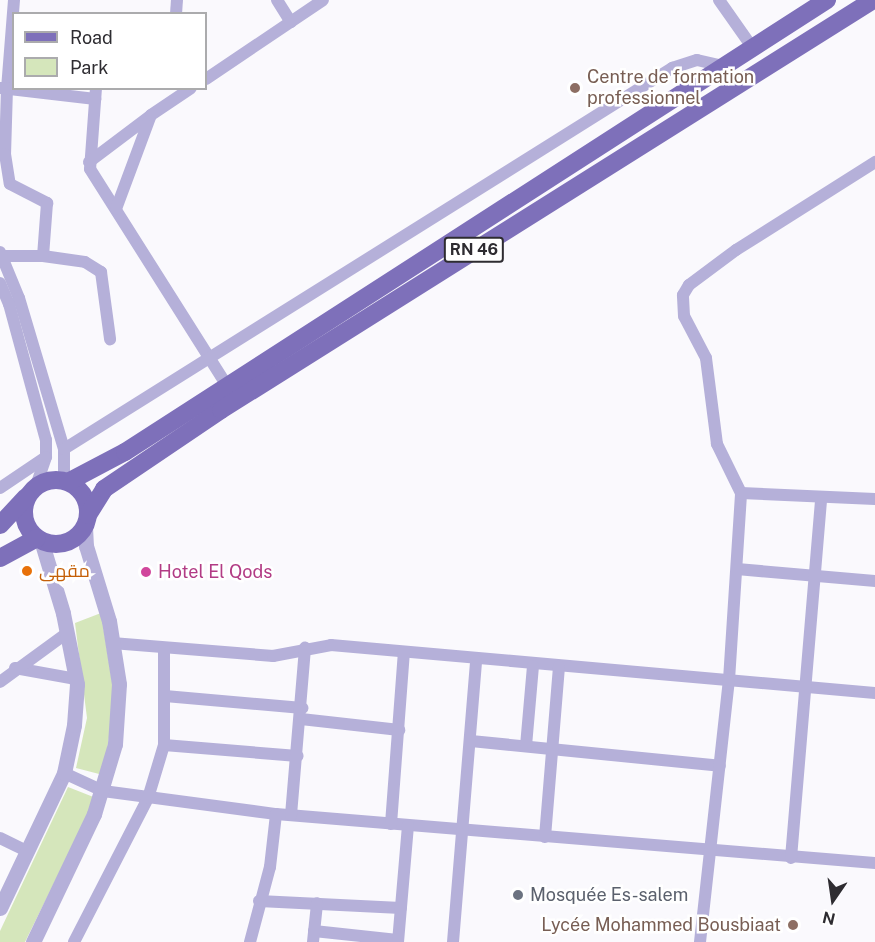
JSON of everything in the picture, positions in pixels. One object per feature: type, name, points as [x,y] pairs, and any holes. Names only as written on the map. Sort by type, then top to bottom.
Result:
[{"type":"main road","name":"RN 46","points":[[66,482],[125,452],[226,384],[827,0]]},
{"type":"main road","name":"RN 46","points":[[86,521],[104,489],[221,410],[873,0]]},
{"type":"main road","points":[[0,525],[32,490],[55,479],[66,482],[83,495],[86,521],[68,542],[57,544],[39,539],[30,531],[23,513],[32,490]]},
{"type":"main road","points":[[0,558],[39,539]]},
{"type":"street","points":[[277,0],[291,22]]},
{"type":"street","points":[[207,78],[323,0]]},
{"type":"street","points":[[719,0],[752,47]]},
{"type":"street","points":[[12,16],[3,88],[6,166],[15,190],[42,197],[47,203],[43,256]]},
{"type":"street","points":[[64,449],[672,68],[697,60],[722,66]]},
{"type":"street","points":[[34,90],[95,94],[89,162],[97,182],[226,384]]},
{"type":"street","points":[[89,162],[188,90]]},
{"type":"street","points":[[116,209],[151,115]]},
{"type":"street","points":[[700,942],[729,680],[741,493],[717,444],[706,358],[684,316],[683,295],[689,285],[736,250],[875,162]]},
{"type":"street","points":[[66,482],[64,449],[19,298],[1,255],[43,256],[85,262],[98,268],[110,339]]},
{"type":"street","points":[[0,283],[9,304],[46,440],[46,457],[32,490]]},
{"type":"street","points":[[0,488],[46,457]]},
{"type":"street","points":[[741,493],[875,499]]},
{"type":"street","points":[[791,858],[821,497]]},
{"type":"street","points":[[33,942],[103,791],[119,716],[119,684],[86,521]]},
{"type":"street","points":[[0,908],[64,773],[74,725],[76,680],[67,633],[39,539]]},
{"type":"street","points":[[736,569],[875,581]]},
{"type":"street","points":[[0,682],[15,668],[67,633]]},
{"type":"street","points":[[112,644],[273,656],[305,648],[331,645],[476,661],[807,685],[875,693]]},
{"type":"street","points":[[291,814],[298,756],[305,648]]},
{"type":"street","points":[[74,942],[148,798],[164,745],[164,649]]},
{"type":"street","points":[[391,824],[404,652]]},
{"type":"street","points":[[453,942],[476,661]]},
{"type":"street","points":[[526,746],[533,666]]},
{"type":"street","points":[[545,837],[559,667]]},
{"type":"street","points":[[15,668],[76,680]]},
{"type":"street","points":[[165,696],[399,730]]},
{"type":"street","points":[[471,741],[720,766]]},
{"type":"street","points":[[164,745],[298,756]]},
{"type":"street","points":[[64,773],[103,791],[276,814],[791,858],[875,863]]},
{"type":"street","points":[[250,942],[270,867],[276,814]]},
{"type":"street","points":[[317,903],[314,937],[398,941],[408,825]]},
{"type":"street","points":[[0,838],[27,851]]},
{"type":"street","points":[[260,901],[401,908]]},
{"type":"green space","points":[[101,613],[115,700],[103,775],[76,768],[87,718],[75,623]]},
{"type":"green space","points":[[68,787],[96,798],[25,942],[0,942],[0,931]]},
{"type":"place","name":"Centre de formation professionnel","points":[[575,88]]},
{"type":"place","name":"مقهى","points":[[27,571]]},
{"type":"place","name":"Hotel El Qods","points":[[146,572]]},
{"type":"place","name":"Mosquée Es-salem","points":[[518,895]]},
{"type":"place","name":"Lycée Mohammed Bousbiaat","points":[[793,925]]}]
